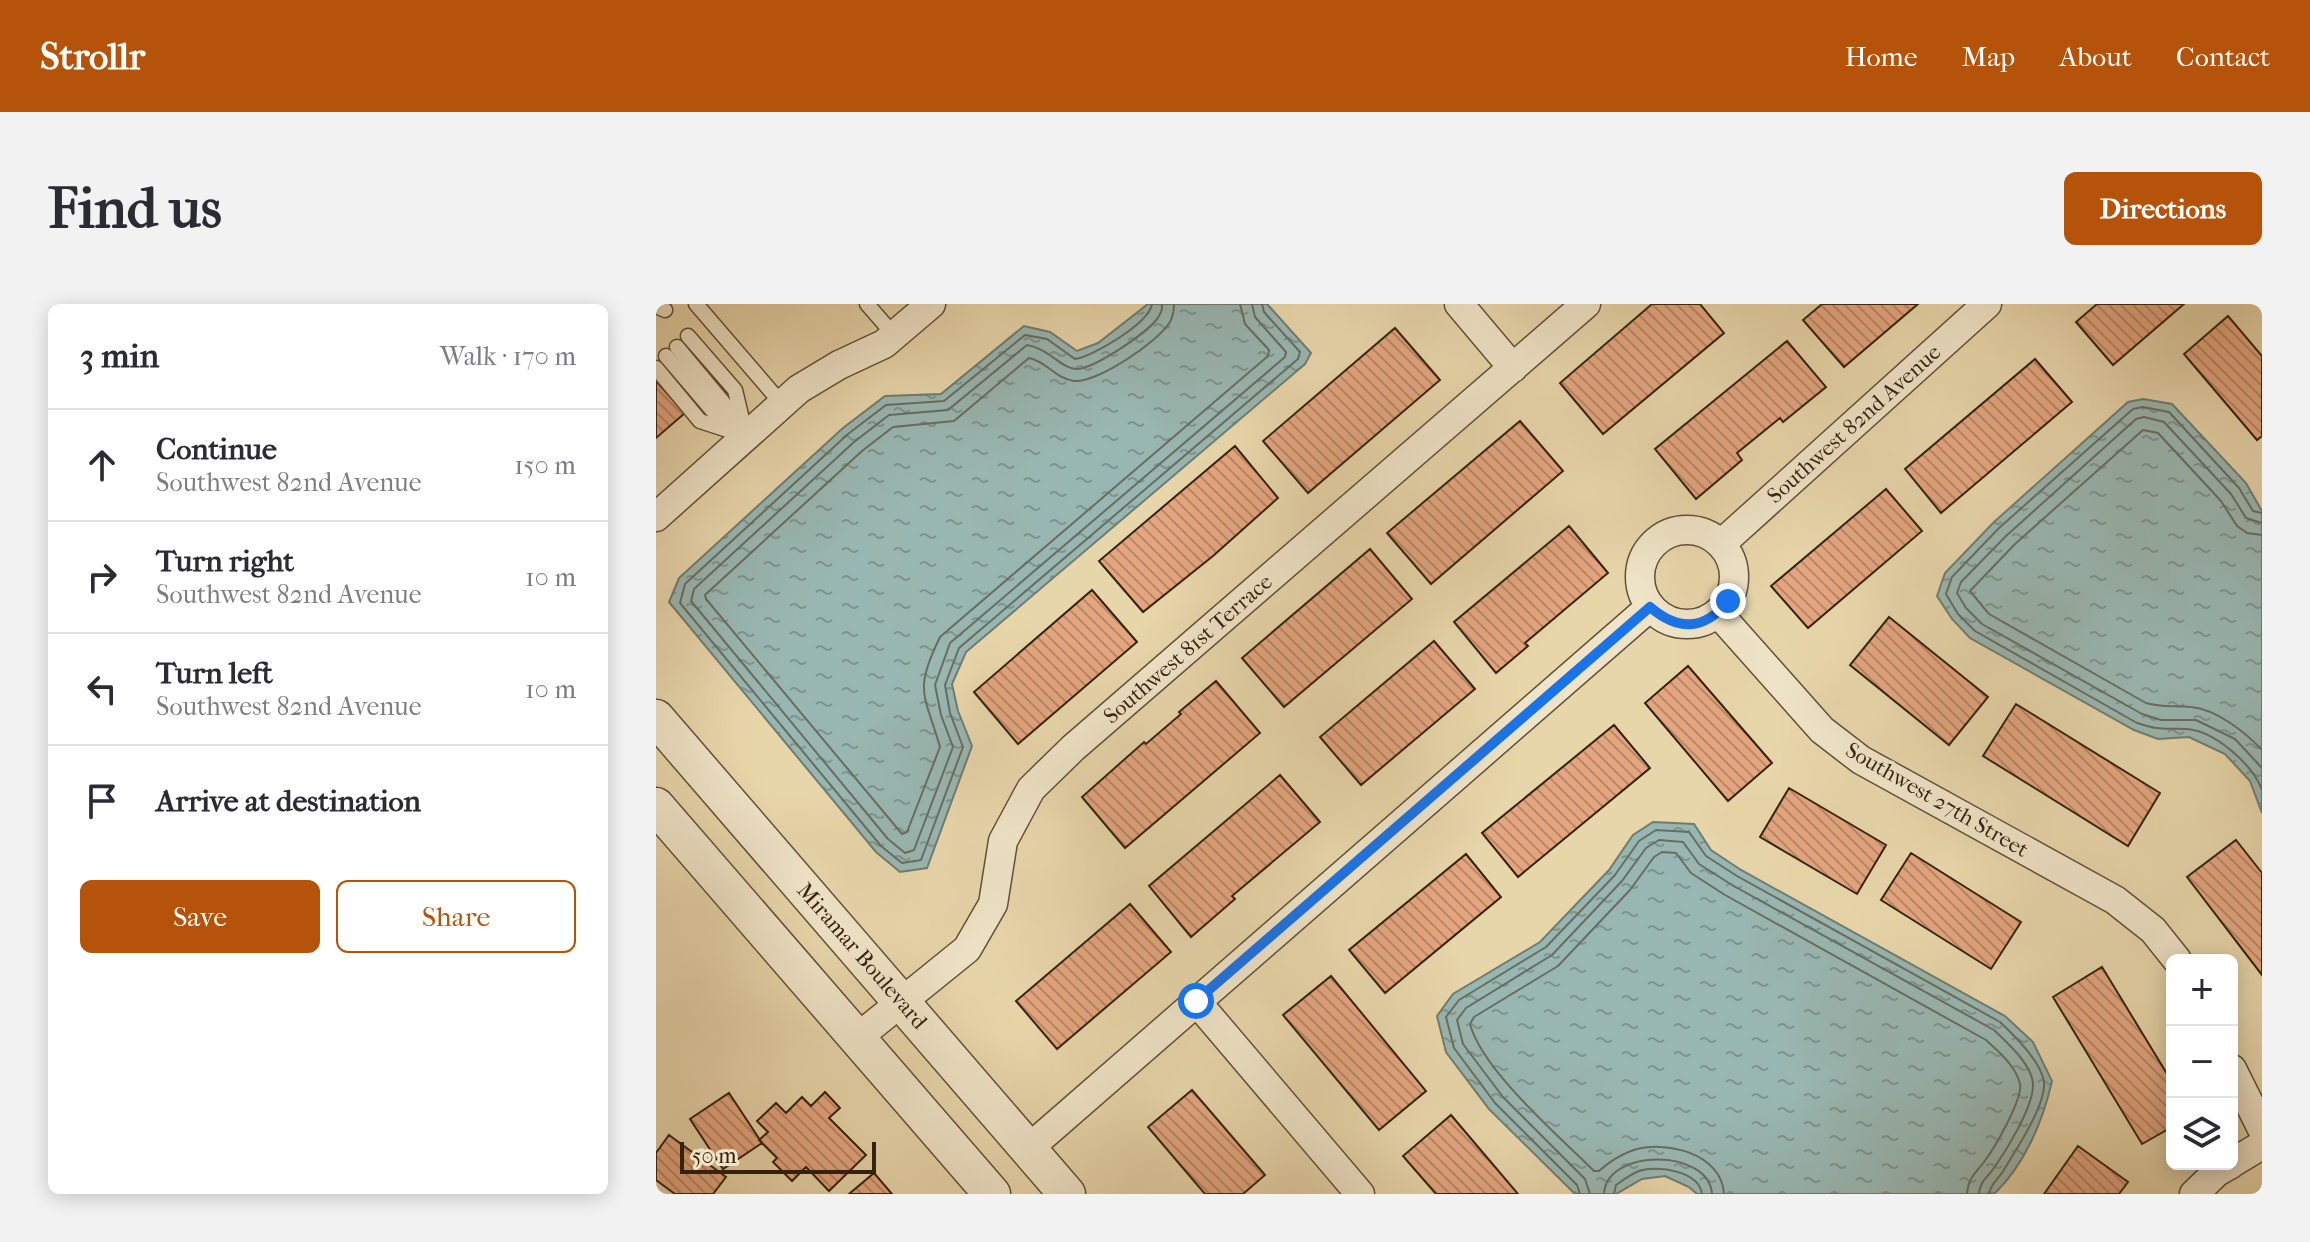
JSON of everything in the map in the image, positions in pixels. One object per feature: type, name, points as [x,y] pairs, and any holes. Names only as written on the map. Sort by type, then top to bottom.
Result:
[{"type":"street","points":[[656,517],[799,389],[839,365],[884,344],[931,304]]},
{"type":"street","points":[[1459,304],[1513,368]]},
{"type":"street","name":"Southwest 81st Terrace","points":[[857,1038],[967,949],[993,904],[1003,841],[1031,789],[1073,748],[1586,304]]},
{"type":"street","name":"Southwest 82nd Avenue","points":[[1721,544],[1987,304]]},
{"type":"street","points":[[1692,530],[1708,535],[1721,544],[1730,557],[1734,587],[1718,613],[1690,625],[1661,617],[1650,607],[1642,593],[1639,577],[1642,561],[1650,547],[1676,531],[1692,530]]},
{"type":"street","points":[[1028,1149],[1650,607]]},
{"type":"street","name":"Southwest 27th Street","points":[[1718,613],[1822,730],[1861,760],[2115,900],[2153,930],[2172,954]]},
{"type":"street","name":"Miramar Boulevard","points":[[656,718],[1067,1194]]},
{"type":"street","points":[[656,806],[992,1194]]},
{"type":"street","points":[[1196,1001],[1360,1194]]},
{"type":"street","points":[[2238,1081],[2262,1129]]},
{"type":"street","points":[[2238,1160],[2262,1145]]},
{"type":"street","points":[[2194,1194],[2220,1170]]},
{"type":"lane","points":[[696,304],[782,404]]},
{"type":"lane","points":[[867,304],[894,335]]},
{"type":"lane","points":[[688,336],[735,390],[746,436]]},
{"type":"lane","points":[[666,357],[722,401],[746,436]]},
{"type":"lane","points":[[666,357],[700,421],[746,436]]},
{"type":"water","points":[[1148,304],[1267,304],[1311,353],[1305,364],[966,652],[952,684],[958,711],[972,746],[927,868],[900,872],[876,852],[669,602],[679,578],[843,428],[885,396],[941,394],[1024,326],[1050,332],[1077,351],[1098,343]]},
{"type":"water","points":[[2143,399],[2172,404],[2246,483],[2262,511],[2262,813],[2250,781],[2225,754],[2189,737],[2158,739],[2134,730],[1970,638],[1952,619],[1937,596],[1945,573],[1994,522],[2128,402]]},
{"type":"water","points":[[1653,822],[1694,824],[1711,850],[1741,870],[2005,1016],[2033,1042],[2052,1081],[2038,1127],[2014,1170],[1994,1194],[1697,1194],[1665,1176],[1642,1179],[1616,1194],[1575,1194],[1489,1109],[1446,1052],[1437,1016],[1453,994],[1540,942],[1609,870],[1633,835]]},
{"type":"building","points":[[1652,304],[1700,304],[1724,333],[1603,434],[1560,383]]},
{"type":"building","points":[[1822,304],[1918,304],[1844,367],[1803,320]]},
{"type":"building","points":[[2097,304],[2184,304],[2113,365],[2076,322]]},
{"type":"building","points":[[2228,316],[2262,356],[2262,436],[2257,440],[2184,354]]},
{"type":"building","points":[[1395,328],[1440,380],[1308,493],[1263,441]]},
{"type":"building","points":[[1787,341],[1826,387],[1783,422],[1780,418],[1737,453],[1742,460],[1696,499],[1655,449]]},
{"type":"building","points":[[2035,359],[2072,402],[1941,513],[1905,469]]},
{"type":"building","points":[[656,381],[685,413],[656,438]]},
{"type":"building","points":[[1520,421],[1563,471],[1431,584],[1387,533]]},
{"type":"building","points":[[1235,446],[1278,498],[1143,612],[1099,561]]},
{"type":"building","points":[[1886,489],[1922,531],[1808,628],[1771,586]]},
{"type":"building","points":[[1569,526],[1608,573],[1525,643],[1528,646],[1496,673],[1454,622]]},
{"type":"building","points":[[1370,549],[1412,599],[1284,707],[1242,658]]},
{"type":"building","points":[[1092,590],[1137,642],[1018,744],[974,692]]},
{"type":"building","points":[[1889,617],[1988,697],[1949,745],[1850,665]]},
{"type":"building","points":[[1434,641],[1475,689],[1361,785],[1320,737]]},
{"type":"building","points":[[1688,666],[1772,763],[1728,801],[1645,703]]},
{"type":"building","points":[[1216,681],[1260,733],[1125,848],[1082,797]]},
{"type":"building","points":[[2016,704],[2160,793],[2128,846],[1983,756]]},
{"type":"building","points":[[1614,725],[1650,768],[1518,877],[1482,833]]},
{"type":"building","points":[[1280,775],[1320,822],[1232,896],[1235,899],[1191,937],[1149,886]]},
{"type":"building","points":[[1789,788],[1886,845],[1857,894],[1760,837]]},
{"type":"building","points":[[2236,840],[2262,873],[2262,975],[2187,877]]},
{"type":"building","points":[[1911,853],[2021,922],[1991,969],[1881,900]]},
{"type":"building","points":[[1466,854],[1501,897],[1385,993],[1349,950]]},
{"type":"building","points":[[1130,904],[1171,952],[1057,1049],[1016,1001]]},
{"type":"building","points":[[2102,967],[2166,1072],[2166,1130],[2142,1144],[2053,997]]},
{"type":"building","points":[[1331,976],[1426,1091],[1379,1130],[1283,1015]]},
{"type":"building","points":[[1192,1090],[1265,1175],[1243,1194],[1205,1194],[1148,1127]]},
{"type":"building","points":[[825,1092],[840,1108],[829,1118],[866,1155],[829,1191],[806,1167],[792,1181],[773,1162],[777,1158],[759,1140],[768,1132],[757,1121],[776,1103],[786,1113],[802,1097],[811,1106]]},
{"type":"building","points":[[729,1093],[762,1143],[723,1169],[690,1119]]},
{"type":"building","points":[[1451,1115],[1518,1194],[1436,1194],[1403,1156]]},
{"type":"building","points":[[669,1135],[726,1177],[713,1194],[675,1194],[656,1180],[656,1153]]},
{"type":"building","points":[[2078,1146],[2128,1182],[2119,1194],[2044,1194]]},
{"type":"building","points":[[874,1173],[892,1194],[849,1194]]},
{"type":"route","points":[[1196,1001],[1650,607],[1661,617],[1690,625],[1718,613],[1728,601]]}]
